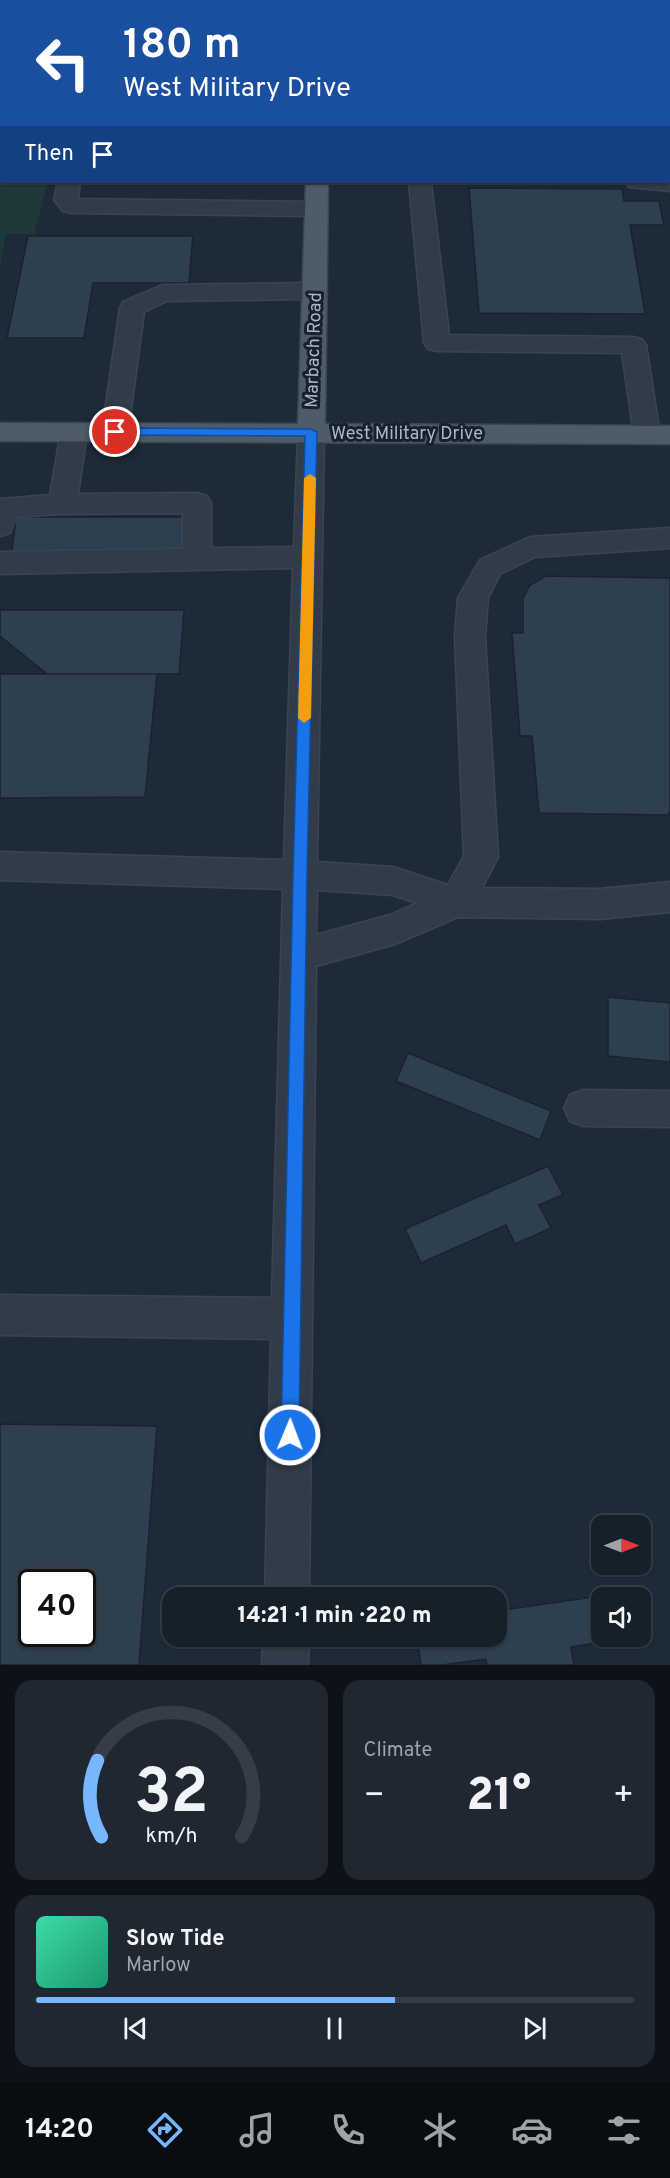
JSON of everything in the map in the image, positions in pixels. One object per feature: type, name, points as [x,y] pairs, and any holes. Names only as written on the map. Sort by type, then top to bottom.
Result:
[{"type":"main road","name":"Marbach Road","points":[[311,432],[317,183]]},
{"type":"main road","name":"West Military Drive","points":[[0,432],[659,435]]},
{"type":"street","points":[[69,183],[66,200],[71,206],[223,199],[316,209]]},
{"type":"street","points":[[420,183],[437,343],[633,345],[659,435]]},
{"type":"street","points":[[654,183],[670,184]]},
{"type":"street","points":[[115,432],[132,308],[163,293],[315,291]]},
{"type":"street","points":[[62,504],[74,432]]},
{"type":"street","name":"Marbach Road","points":[[287,1587],[298,955],[311,432]]},
{"type":"street","points":[[0,526],[3,508],[62,504],[197,503],[197,559]]},
{"type":"street","points":[[298,955],[395,929],[456,902],[481,857],[470,637],[473,598],[490,567],[530,547],[670,538]]},
{"type":"street","points":[[0,563],[309,557]]},
{"type":"street","points":[[0,866],[300,875],[393,881],[456,902],[600,904],[670,897]]},
{"type":"street","points":[[583,1108],[670,1109]]},
{"type":"street","points":[[0,1315],[292,1319]]},
{"type":"street","points":[[285,1665],[286,1647]]},
{"type":"green space","points":[[0,183],[48,183],[34,234],[6,234],[0,267]]},
{"type":"building","points":[[469,188],[622,189],[624,201],[659,201],[664,225],[630,225],[645,314],[479,313]]},
{"type":"building","points":[[28,236],[193,236],[189,283],[93,283],[84,338],[7,338]]},
{"type":"building","points":[[16,517],[196,517],[194,550],[12,551]]},
{"type":"building","points":[[546,576],[670,578],[670,812],[667,815],[539,813],[532,736],[520,736],[512,633],[523,633],[523,598],[530,585]]},
{"type":"building","points":[[0,610],[184,610],[179,674],[47,674],[0,636]]},
{"type":"building","points":[[0,674],[157,674],[145,797],[0,798]]},
{"type":"building","points":[[608,997],[670,1003],[670,1062],[608,1056]]},
{"type":"building","points":[[408,1053],[551,1111],[540,1140],[396,1081]]},
{"type":"building","points":[[548,1166],[563,1195],[539,1205],[551,1228],[515,1244],[506,1225],[421,1263],[405,1229]]},
{"type":"building","points":[[0,1424],[157,1426],[139,1665],[0,1665]]},
{"type":"building","points":[[591,1597],[591,1644],[571,1647],[574,1665],[487,1665],[486,1659],[442,1665],[421,1665],[419,1647],[507,1647],[507,1609]]},
{"type":"slow traffic","points":[[304,718],[310,478]]},
{"type":"route","points":[[115,432],[311,432],[290,1435]]}]
